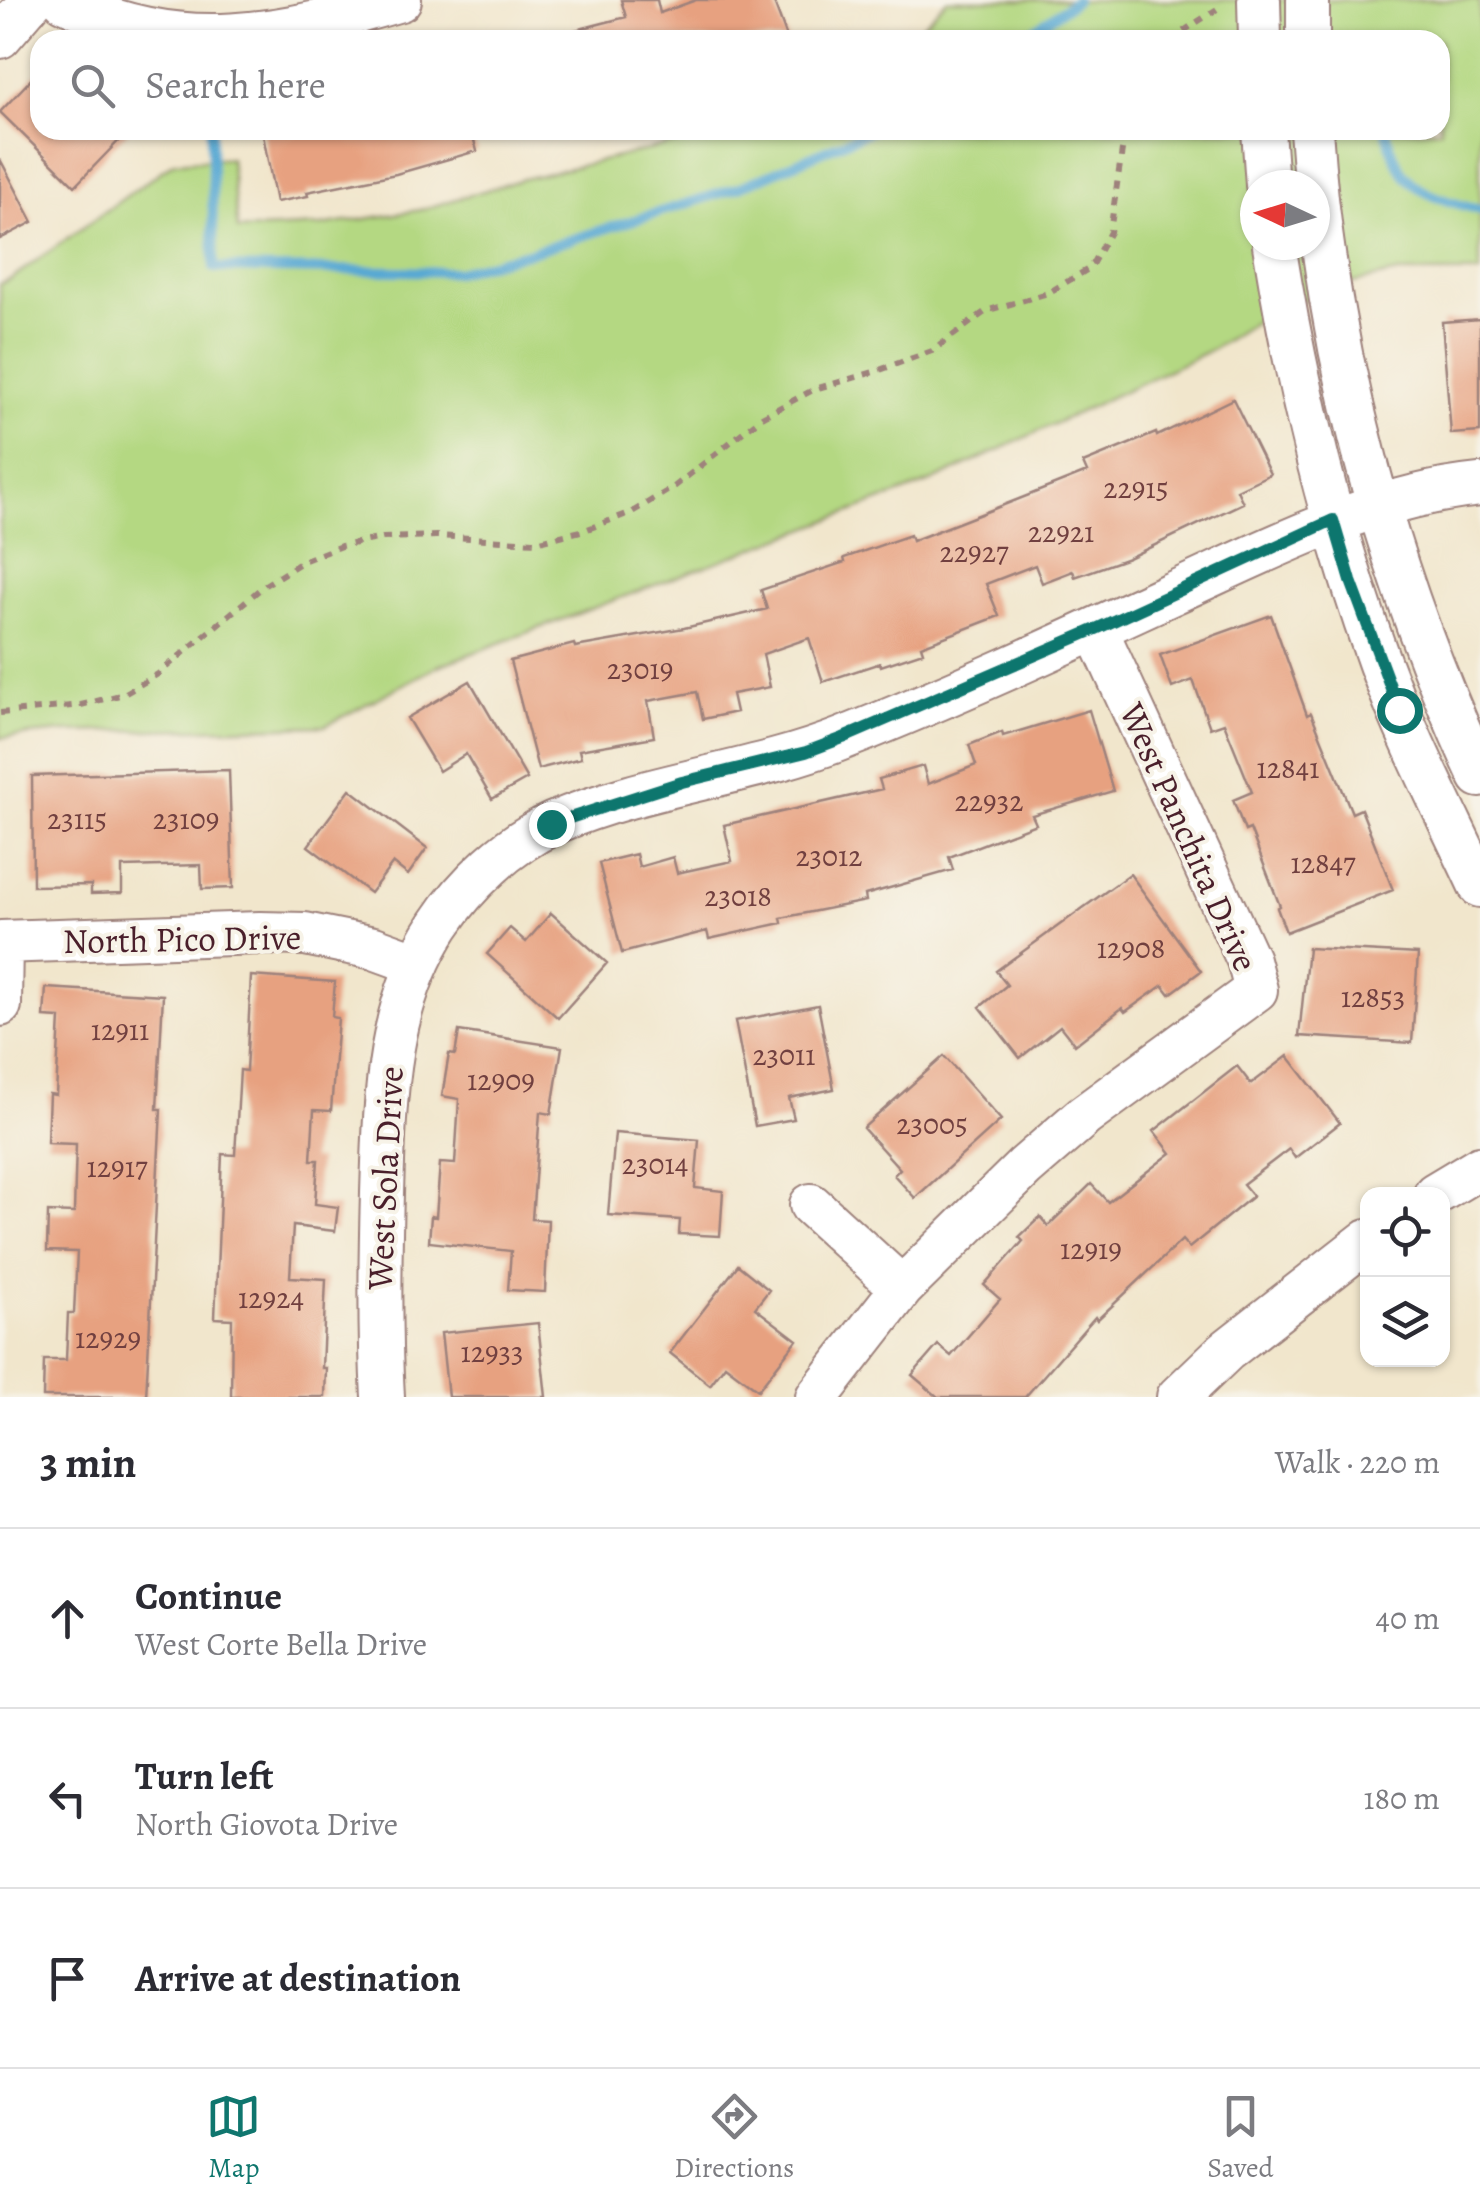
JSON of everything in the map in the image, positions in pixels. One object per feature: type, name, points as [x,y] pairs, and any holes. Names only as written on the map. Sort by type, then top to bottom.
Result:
[{"type":"street","points":[[0,37],[32,0]]},
{"type":"street","points":[[64,0],[122,24],[153,30]]},
{"type":"street","points":[[283,30],[400,0]]},
{"type":"street","points":[[1260,0],[1260,30]]},
{"type":"street","points":[[1308,0],[1308,30]]},
{"type":"street","points":[[1264,140],[1266,170]]},
{"type":"street","points":[[1312,140],[1324,257],[1339,342],[1356,512],[1393,696],[1480,886]]},
{"type":"street","points":[[1277,260],[1303,410],[1422,638],[1480,776]]},
{"type":"street","name":"West Sola Drive","points":[[382,1397],[379,1285],[386,1086],[392,1042],[418,964],[439,924],[466,890],[503,855],[551,824],[682,782],[806,752],[843,738],[1356,512],[1480,485]]},
{"type":"street","name":"West Panchita Drive","points":[[818,1397],[902,1288],[1025,1168],[1084,1116],[1256,990],[1248,960],[1096,629]]},
{"type":"street","name":"North Pico Drive","points":[[2,942],[306,934],[374,948],[418,964]]},
{"type":"street","points":[[0,1005],[2,942]]},
{"type":"street","points":[[1446,1187],[1480,1166]]},
{"type":"street","points":[[811,1206],[902,1288]]},
{"type":"street","points":[[1178,1397],[1226,1351],[1360,1246]]},
{"type":"path","points":[[1184,30],[1226,0]]},
{"type":"path","points":[[0,713],[81,705],[124,694],[158,674],[264,585],[305,560],[341,546],[383,538],[436,536],[536,542],[632,512],[674,487],[762,417],[815,389],[932,350],[986,311],[1048,293],[1090,268],[1110,232],[1124,140]]},
{"type":"green space","points":[[947,0],[1480,0],[1480,273],[1398,273],[1343,285],[1270,312],[1213,349],[931,482],[438,666],[325,726],[63,732],[0,738],[0,284],[174,162],[230,158],[238,230],[321,226],[420,210],[523,179],[690,140],[1450,140],[1450,30],[918,30]]},
{"type":"building","points":[[621,0],[657,0],[660,13],[696,0],[773,0],[784,30],[576,30],[626,17]]},
{"type":"building","points":[[30,80],[30,140],[119,140],[75,186],[0,112]]},
{"type":"building","points":[[264,140],[474,140],[477,151],[396,174],[276,202]]},
{"type":"building","points":[[0,159],[33,222],[0,239]]},
{"type":"building","points":[[1480,319],[1480,432],[1451,434],[1442,322]]},
{"type":"building","points":[[1233,399],[1270,474],[1237,490],[1243,503],[1128,558],[1075,577],[1073,571],[1042,583],[1035,565],[986,584],[999,616],[921,646],[923,652],[881,666],[880,663],[823,682],[809,638],[763,654],[770,687],[732,694],[736,712],[703,719],[697,692],[648,701],[654,737],[579,750],[581,758],[538,769],[510,661],[574,644],[575,647],[684,628],[767,609],[761,590],[910,535],[912,541],[1087,472],[1083,463],[1156,433],[1157,436]]},
{"type":"building","points":[[1271,615],[1307,715],[1311,713],[1352,813],[1361,809],[1393,890],[1286,932],[1250,829],[1245,831],[1233,800],[1252,792],[1224,723],[1210,728],[1193,680],[1172,688],[1160,655]]},
{"type":"building","points":[[470,681],[527,779],[492,799],[466,754],[439,771],[407,718]]},
{"type":"building","points":[[1089,710],[1113,791],[1032,815],[1036,824],[949,857],[953,870],[865,895],[866,901],[781,918],[782,923],[709,939],[707,931],[622,953],[599,863],[636,854],[639,867],[673,857],[677,873],[732,861],[724,825],[882,789],[879,779],[923,766],[928,784],[976,765],[969,745],[1002,732],[1003,736]]},
{"type":"building","points":[[229,770],[233,888],[202,889],[201,865],[122,867],[122,893],[91,894],[91,885],[33,886],[32,776]]},
{"type":"building","points":[[350,789],[427,848],[408,875],[393,863],[370,893],[308,846]]},
{"type":"building","points":[[1130,874],[1201,971],[1170,994],[1163,985],[1125,1012],[1122,1008],[1075,1045],[1060,1026],[1020,1058],[980,1007],[1007,985],[996,971]]},
{"type":"building","points":[[551,913],[607,963],[558,1018],[487,954],[510,928],[526,942]]},
{"type":"building","points":[[1308,948],[1418,954],[1412,1043],[1299,1036]]},
{"type":"building","points":[[251,976],[335,982],[332,1017],[338,1018],[331,1111],[314,1110],[311,1160],[318,1160],[315,1204],[338,1207],[335,1231],[293,1226],[290,1277],[326,1279],[322,1368],[326,1368],[325,1397],[231,1397],[232,1319],[215,1318],[222,1154],[235,1155],[240,1070],[246,1071]]},
{"type":"building","points":[[46,988],[163,995],[146,1397],[43,1397],[44,1360],[66,1360],[68,1313],[74,1313],[77,1252],[47,1251],[48,1212],[74,1213],[76,1144],[47,1143],[49,1094],[56,1095],[60,1018],[44,1017]]},
{"type":"building","points":[[818,1005],[834,1089],[789,1098],[794,1119],[755,1126],[735,1021]]},
{"type":"building","points":[[459,1031],[562,1047],[551,1114],[540,1112],[532,1219],[548,1220],[545,1292],[508,1290],[511,1251],[429,1242],[431,1216],[436,1217],[440,1163],[455,1164],[459,1099],[442,1096],[449,1054],[455,1055]]},
{"type":"building","points":[[944,1056],[1001,1120],[915,1198],[894,1175],[900,1169],[863,1128]]},
{"type":"building","points":[[1288,1056],[1340,1123],[1295,1158],[1289,1149],[1243,1184],[1253,1196],[1189,1248],[1182,1240],[1097,1320],[1095,1317],[1025,1397],[938,1397],[912,1375],[938,1345],[951,1356],[1000,1299],[984,1285],[1023,1241],[1019,1237],[1040,1217],[1048,1226],[1091,1184],[1108,1202],[1171,1153],[1154,1131],[1237,1066],[1251,1084]]},
{"type":"building","points":[[615,1133],[699,1140],[695,1188],[723,1191],[720,1236],[679,1234],[680,1220],[608,1215]]},
{"type":"building","points":[[738,1265],[769,1290],[755,1308],[797,1340],[758,1390],[725,1365],[710,1385],[670,1353]]},
{"type":"building","points":[[538,1323],[546,1397],[448,1397],[441,1333]]},
{"type":"waterway","points":[[1034,30],[1076,0]]},
{"type":"waterway","points":[[211,140],[214,268],[457,272],[740,187],[849,140]]},
{"type":"waterway","points":[[1389,140],[1407,178],[1418,187],[1444,200],[1480,210]]},
{"type":"route","points":[[551,824],[682,782],[806,752],[843,738],[1096,629],[1333,520],[1351,581],[1399,710]]}]
